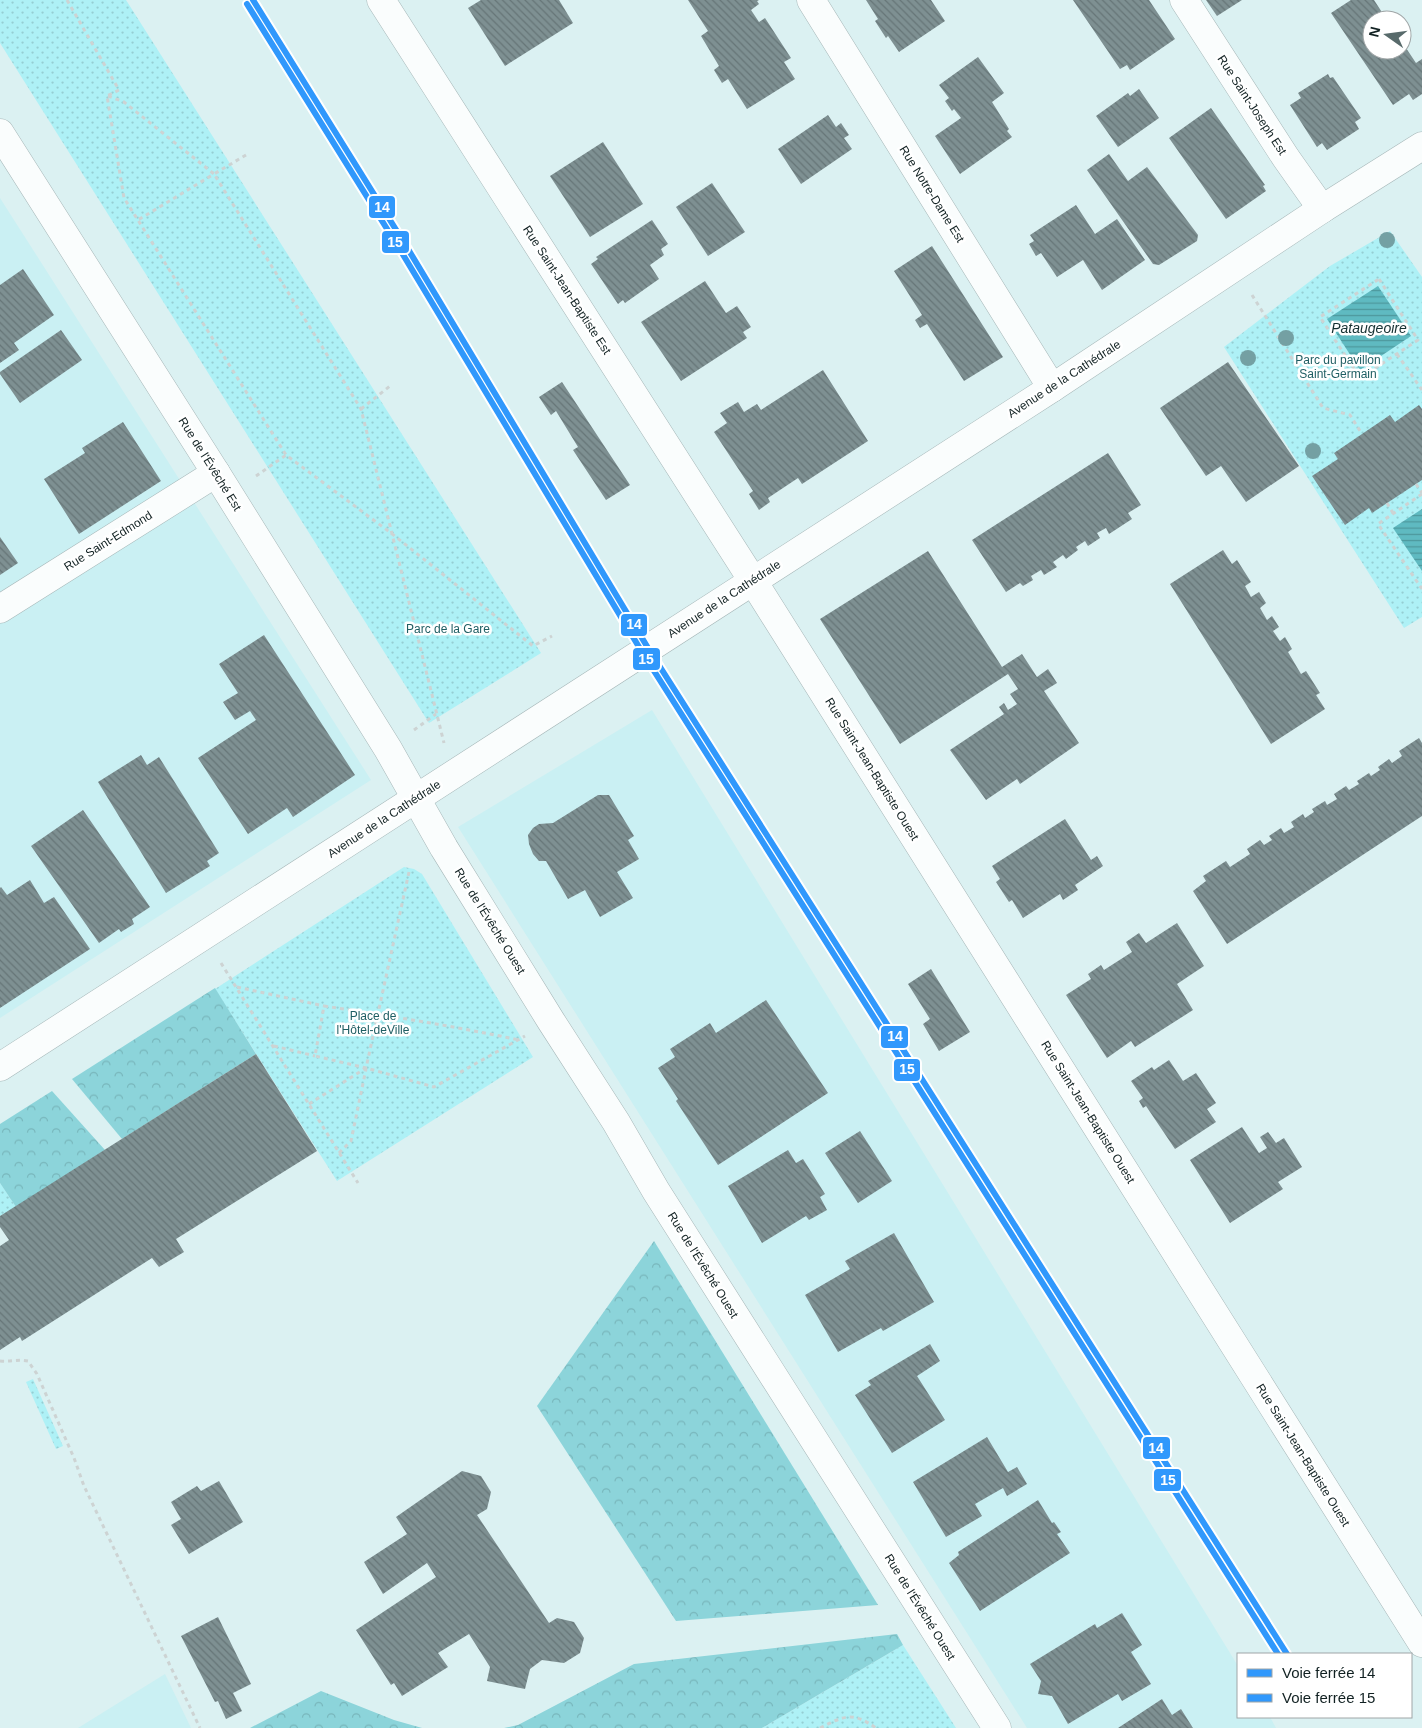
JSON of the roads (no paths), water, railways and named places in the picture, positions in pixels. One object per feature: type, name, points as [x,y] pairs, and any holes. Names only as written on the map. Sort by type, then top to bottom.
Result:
[{"type":"street","name":"Rue Saint-Jean-Baptiste Est","points":[[381,0],[753,581]]},
{"type":"street","name":"Rue Notre-Dame Est","points":[[811,0],[1052,388]]},
{"type":"street","name":"Rue Saint-Joseph Est","points":[[1184,0],[1286,158],[1322,209]]},
{"type":"street","name":"Rue de l'Évêché Est","points":[[0,133],[223,484],[388,749],[416,798]]},
{"type":"street","name":"Avenue de la Cathédrale","points":[[0,1067],[1052,388],[1233,267],[1422,146]]},
{"type":"street","name":"Rue Saint-Edmond","points":[[0,609],[223,484]]},
{"type":"street","name":"Rue Saint-Jean-Baptiste Ouest","points":[[753,581],[1422,1643]]},
{"type":"street","name":"Rue de l'Évêché Ouest","points":[[416,798],[444,848],[616,1122],[656,1192],[997,1728]]},
{"type":"water","name":"Pataugeoire","points":[[1378,286],[1411,336],[1360,370],[1327,319]]},
{"type":"water","points":[[1422,509],[1422,571],[1393,528]]},
{"type":"rail line","name":"14","points":[[253,0],[408,249],[648,648],[1286,1653]]},
{"type":"rail line","name":"15","points":[[247,4],[402,253],[642,652],[1277,1653]]},
{"type":"park label","name":"Parc du pavillon Saint-Germain","points":[[1338,367]]},
{"type":"park label","name":"Parc de la Gare","points":[[448,629]]},
{"type":"park label","name":"Place de l'Hôtel-deVille","points":[[373,1023]]}]
